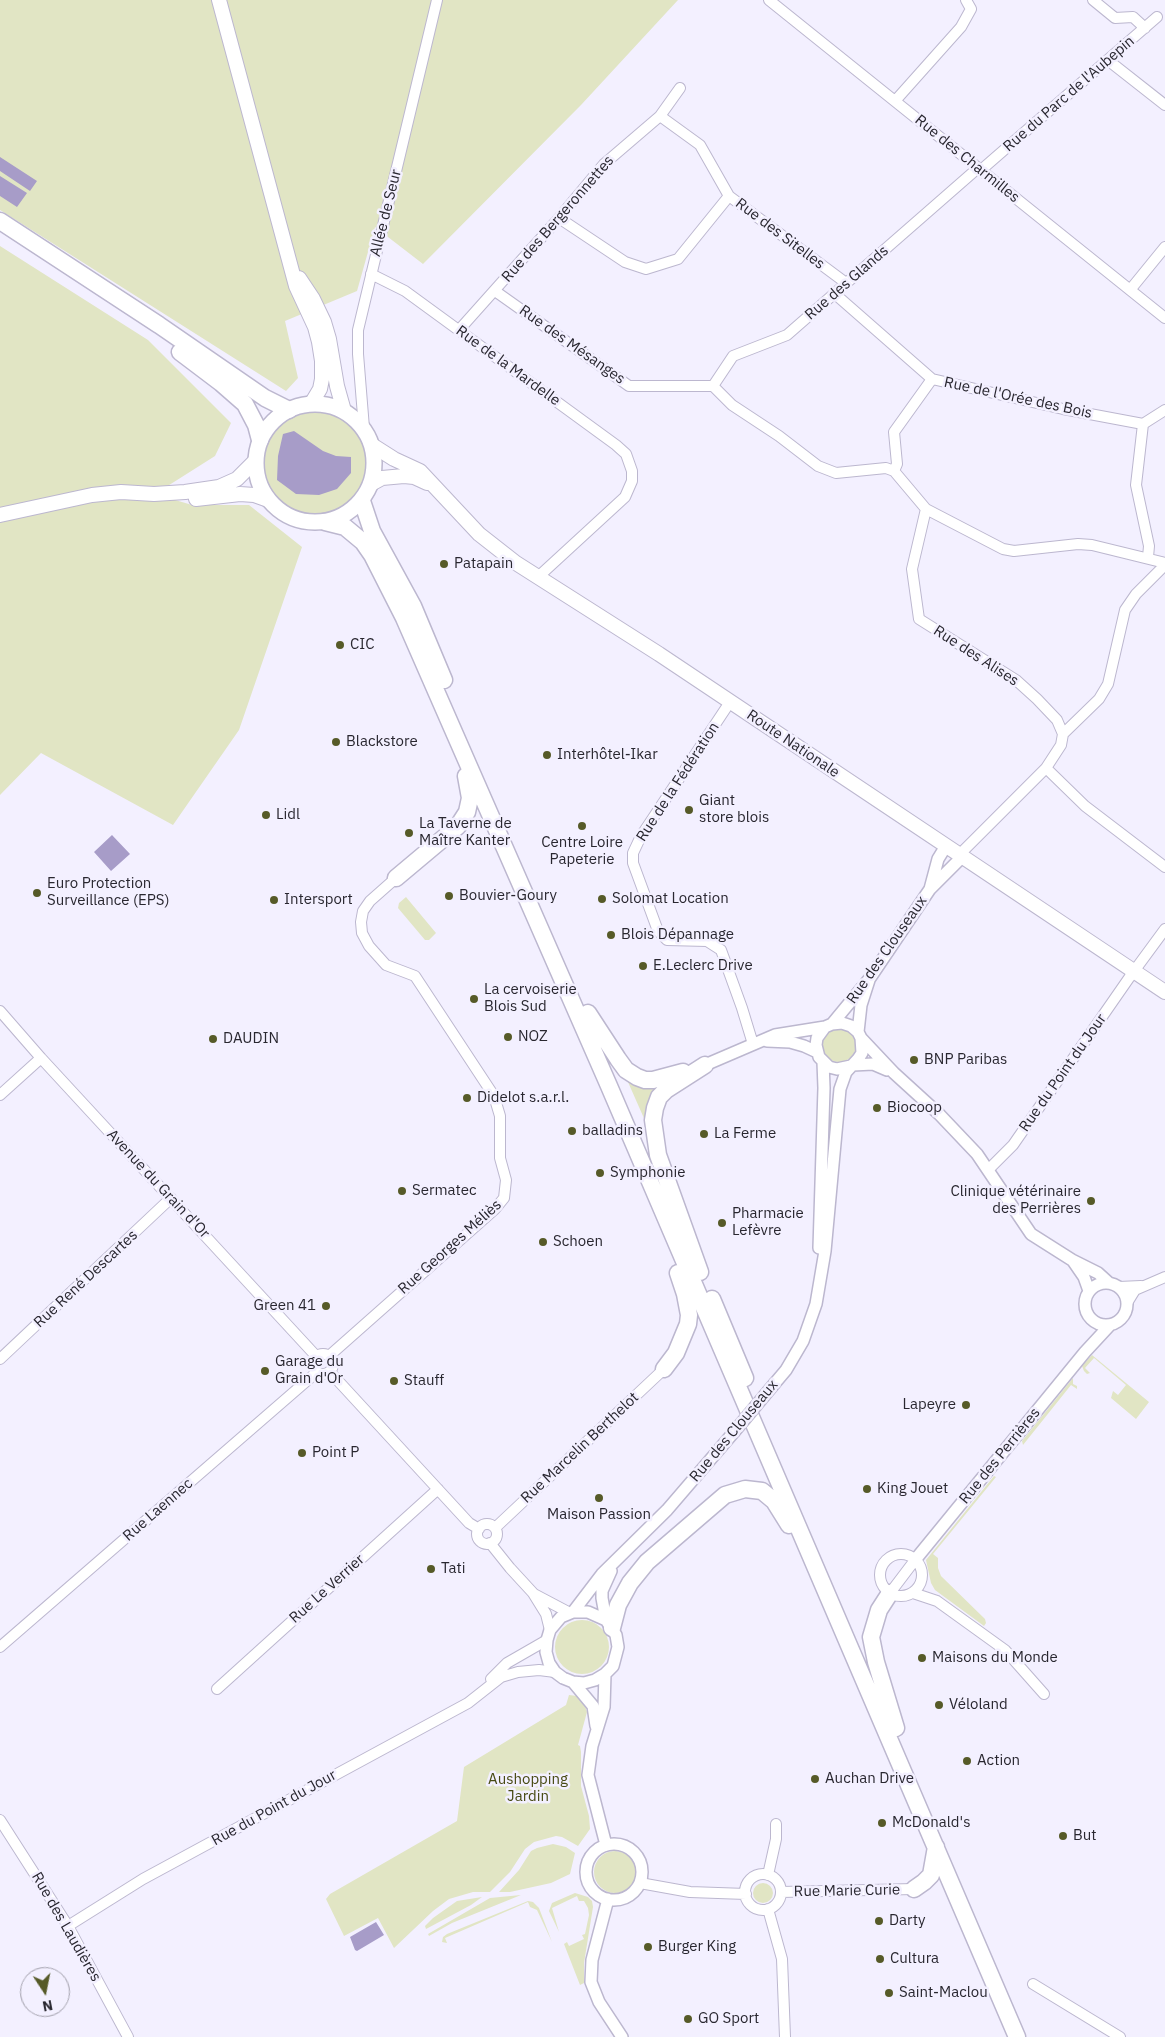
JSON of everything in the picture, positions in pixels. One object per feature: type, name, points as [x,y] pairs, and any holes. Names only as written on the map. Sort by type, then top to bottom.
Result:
[{"type":"highway","points":[[0,221],[159,325],[259,394],[289,410]]},
{"type":"highway","points":[[0,232],[156,336],[234,393],[252,414],[260,440]]},
{"type":"highway","points":[[362,501],[372,530],[413,606],[1029,2037]]},
{"type":"highway","points":[[325,522],[345,527],[354,532],[363,542],[372,555],[404,618],[806,1544],[1017,2037]]},
{"type":"highway","points":[[396,878],[458,826],[467,812],[470,798],[468,783],[454,750],[454,731]]},
{"type":"highway","points":[[588,1013],[626,1070],[636,1077],[653,1080],[704,1065]]},
{"type":"highway","points":[[700,1272],[658,1156],[653,1120],[655,1108],[662,1094],[704,1065]]},
{"type":"highway","points":[[650,1183],[685,1294],[688,1315],[684,1337],[676,1353],[664,1369]]},
{"type":"highway","points":[[609,1624],[630,1583],[647,1562],[718,1501],[735,1491],[762,1491],[769,1496],[783,1514],[792,1532],[806,1544]]},
{"type":"highway","points":[[890,1593],[879,1610],[871,1637],[876,1662],[896,1728]]},
{"type":"highway","points":[[914,1889],[931,1874],[936,1846]]},
{"type":"main road","points":[[220,0],[296,286],[315,326],[322,361],[322,379],[320,389],[311,404]]},
{"type":"main road","points":[[292,269],[313,299],[324,322],[344,411]]},
{"type":"main road","points":[[311,404],[331,406],[353,417],[364,428],[372,445],[375,458],[375,471],[362,501],[349,512],[334,520],[325,522],[298,520],[277,509],[268,500],[261,488],[257,474],[256,460],[260,440],[267,428],[289,410],[311,404]]},
{"type":"main road","name":"Route Nationale","points":[[372,445],[394,459],[420,471],[479,534],[538,577],[659,654],[1165,992]]},
{"type":"main road","points":[[0,515],[92,495],[121,492],[154,494],[219,487],[237,479],[256,460]]},
{"type":"main road","points":[[371,484],[382,478],[404,476],[414,477],[431,484]]},
{"type":"main road","points":[[154,494],[181,500],[240,494],[268,500]]},
{"type":"street","name":"Allée de Seur","points":[[364,428],[358,330],[436,0]]},
{"type":"street","name":"Rue des Charmilles","points":[[769,0],[1165,318]]},
{"type":"street","points":[[895,101],[961,27],[971,9],[966,0]]},
{"type":"street","points":[[1093,0],[1115,18],[1133,17],[1145,28]]},
{"type":"street","name":"Rue du Parc de l'Aubepin","points":[[979,169],[1109,61],[1157,18]]},
{"type":"street","points":[[1109,61],[1165,105]]},
{"type":"street","name":"Rue des Bergeronnettes","points":[[459,330],[559,218],[604,164],[660,116],[680,88]]},
{"type":"street","name":"Rue des Sitelles","points":[[660,116],[700,146],[729,196],[846,283]]},
{"type":"street","name":"Rue des Glands","points":[[713,386],[733,356],[787,335],[979,169]]},
{"type":"street","points":[[559,218],[625,262],[646,269],[678,259],[729,196]]},
{"type":"street","points":[[1130,290],[1165,247]]},
{"type":"street","name":"Rue de la Mardelle","points":[[371,274],[405,291],[626,454],[632,471],[631,487],[625,497],[538,577]]},
{"type":"street","name":"Rue des Mésanges","points":[[495,291],[629,386],[713,386]]},
{"type":"street","name":"Rue de l'Orée des Bois","points":[[834,294],[932,379],[1063,409],[1143,424]]},
{"type":"street","points":[[894,471],[896,464],[894,432],[932,379]]},
{"type":"street","points":[[713,386],[732,405],[779,436],[818,466],[836,473],[886,468],[894,471],[926,509],[1003,549],[1014,551],[1078,544],[1092,545],[1148,557],[1165,564],[1136,594],[1125,610],[1108,684],[1099,699],[1063,734],[1061,745],[1046,768],[930,889]]},
{"type":"street","points":[[1148,557],[1150,546],[1136,485],[1143,424],[1165,410]]},
{"type":"street","name":"Rue des Alises","points":[[926,509],[912,569],[919,619],[1016,680],[1057,720],[1063,734]]},
{"type":"street","name":"Rue de la Fédération","points":[[730,702],[641,836],[633,853],[633,863],[658,931],[667,940],[707,941],[721,950],[742,1008],[757,1042]]},
{"type":"street","points":[[1046,768],[1085,806],[1165,866]]},
{"type":"street","name":"Rue des Clouseaux","points":[[829,1025],[870,978],[930,889],[938,859],[946,846]]},
{"type":"street","name":"Rue Georges Méliès","points":[[329,1356],[495,1209],[504,1198],[506,1180],[500,1158],[500,1116],[494,1096],[415,976],[386,965],[369,946],[362,933],[362,911],[370,901],[396,878]]},
{"type":"street","name":"Rue du Point du Jour","points":[[988,1170],[1013,1145],[1165,929]]},
{"type":"street","points":[[852,1065],[862,1053],[860,1035],[861,1005],[870,978]]},
{"type":"street","name":"Avenue du Grain d'Or","points":[[0,1011],[41,1058],[316,1356]]},
{"type":"street","points":[[704,1065],[775,1035],[842,1023],[851,1026],[894,1073],[957,1132],[988,1170],[1031,1234],[1072,1260],[1098,1273],[1125,1294],[1127,1302]]},
{"type":"street","points":[[820,1057],[817,1038],[829,1025]]},
{"type":"street","points":[[757,1042],[790,1042],[804,1046],[836,1069],[852,1065],[873,1064],[894,1073]]},
{"type":"street","name":"Rue des Clouseaux","points":[[572,1613],[602,1574],[619,1559],[685,1490],[786,1370],[803,1341],[816,1304],[819,1285],[824,1088],[820,1057]]},
{"type":"street","points":[[0,1095],[41,1058]]},
{"type":"street","name":"Rue des Clouseaux","points":[[822,1173],[840,1089],[843,1079],[852,1065]]},
{"type":"street","name":"Rue René Descartes","points":[[0,1359],[171,1198]]},
{"type":"street","points":[[1072,1260],[1084,1277],[1089,1291]]},
{"type":"street","points":[[1142,1286],[1102,1283],[1089,1291],[1084,1303],[1088,1316],[1092,1321],[1100,1325],[1116,1323],[1124,1315],[1130,1295],[1142,1286],[1165,1277]]},
{"type":"street","name":"Rue des Perrières","points":[[1085,1352],[1092,1332],[1092,1321]]},
{"type":"street","name":"Rue des Perrières","points":[[915,1560],[1085,1352],[1110,1325]]},
{"type":"street","points":[[321,1354],[329,1356],[333,1361],[330,1372],[326,1374],[317,1372],[313,1368],[316,1356],[321,1354]]},
{"type":"street","name":"Rue Marcelin Berthelot","points":[[495,1528],[664,1369]]},
{"type":"street","name":"Rue Laennec","points":[[0,1647],[317,1372]]},
{"type":"street","points":[[330,1372],[469,1523],[479,1529]]},
{"type":"street","name":"Rue Le Verrier","points":[[217,1689],[438,1489]]},
{"type":"street","points":[[488,1524],[495,1528],[497,1535],[490,1543],[480,1541],[478,1537],[479,1529],[482,1526],[488,1524]]},
{"type":"street","points":[[490,1543],[533,1593],[546,1614],[548,1634],[546,1652],[549,1663],[555,1672],[573,1682],[584,1683],[595,1680],[613,1666],[618,1647],[609,1624],[597,1615],[588,1612],[572,1613],[561,1617],[548,1634]]},
{"type":"street","points":[[936,1601],[922,1581],[921,1569],[910,1556],[899,1554],[888,1559],[884,1564],[881,1570],[882,1583],[890,1593],[902,1596],[913,1593],[936,1601],[1005,1650],[1044,1694]]},
{"type":"street","name":"Rue des Clouseaux","points":[[609,1624],[602,1604],[602,1591],[605,1581],[619,1559]]},
{"type":"street","points":[[890,1593],[915,1560]]},
{"type":"street","points":[[913,1593],[922,1581]]},
{"type":"street","points":[[533,1593],[572,1613]]},
{"type":"street","name":"Rue du Point du Jour","points":[[481,1692],[507,1663],[548,1634]]},
{"type":"street","name":"Rue du Point du Jour","points":[[68,1926],[143,1879],[468,1703],[501,1677],[518,1672],[539,1670],[555,1672]]},
{"type":"street","points":[[605,1674],[604,1707],[590,1756],[588,1775],[606,1845]]},
{"type":"street","points":[[573,1682],[593,1706],[596,1722],[595,1735]]},
{"type":"street","name":"Rue des Laudières","points":[[0,1821],[68,1926],[128,2037]]},
{"type":"street","points":[[768,1875],[776,1839],[776,1824]]},
{"type":"street","points":[[622,1844],[638,1856],[642,1868],[640,1883],[637,1889],[629,1896],[617,1900],[608,1899],[593,1890],[587,1880],[586,1869],[588,1860],[594,1851],[606,1845],[622,1844]]},
{"type":"street","points":[[761,1874],[768,1875],[778,1881],[781,1892],[777,1903],[768,1909],[760,1909],[748,1901],[746,1887],[749,1881],[761,1874]]},
{"type":"street","points":[[640,1883],[690,1892],[746,1894]]},
{"type":"street","name":"Rue Marie Curie","points":[[781,1892],[914,1889]]},
{"type":"street","points":[[608,1899],[592,1960],[591,1982],[599,2002],[622,2037]]},
{"type":"street","points":[[768,1909],[782,1959],[785,2037]]},
{"type":"street","points":[[1033,1984],[1120,2037]]},
{"type":"green space","points":[[0,0],[678,0],[581,105],[423,264],[375,227],[357,291],[285,321],[298,378],[286,391],[0,210]]},
{"type":"green space","points":[[0,246],[148,340],[231,423],[215,456],[155,494],[192,505],[249,505],[302,547],[239,730],[173,825],[41,753],[0,795]]},
{"type":"green space","points":[[315,410],[335,414],[352,426],[364,443],[368,463],[364,483],[352,500],[335,512],[315,516],[295,512],[278,500],[266,483],[262,463],[266,443],[278,426],[295,414]]},
{"type":"green space","points":[[406,897],[436,933],[429,940],[425,940],[398,908],[399,903]]},
{"type":"green space","points":[[839,1028],[846,1029],[851,1033],[855,1038],[855,1052],[851,1057],[846,1061],[839,1062],[832,1061],[827,1057],[823,1052],[822,1045],[823,1038],[827,1033],[832,1029]]},
{"type":"green space","points":[[624,1073],[661,1086],[651,1134],[639,1107]]},
{"type":"green space","points":[[1092,1355],[1149,1402],[1136,1419],[1111,1398],[1113,1391],[1118,1395],[1126,1385],[1094,1358],[1085,1368],[1090,1373],[1087,1374],[1084,1371],[1082,1366]]},
{"type":"green space","points":[[1073,1378],[1073,1384],[1077,1386],[1077,1389],[1071,1385],[1023,1445],[1022,1441]]},
{"type":"green space","points":[[994,1476],[996,1477],[933,1554],[938,1558],[938,1568],[941,1576],[985,1619],[986,1623],[984,1626],[935,1590],[931,1583],[926,1560]]},
{"type":"green space","points":[[582,1620],[592,1622],[601,1628],[607,1637],[609,1647],[607,1657],[601,1666],[592,1672],[582,1674],[572,1672],[563,1666],[557,1657],[555,1647],[557,1637],[563,1628],[572,1622]]},
{"type":"green space","name":"Aushopping Jardin","points":[[569,1695],[577,1696],[584,1702],[587,1712],[578,1745],[581,1752],[581,1786],[589,1816],[590,1829],[578,1846],[562,1837],[556,1836],[534,1842],[525,1849],[510,1872],[490,1892],[473,1892],[449,1899],[433,1911],[394,1948],[378,1918],[344,1936],[326,1899],[330,1894],[457,1821],[464,1767],[566,1705]]},
{"type":"green space","points":[[553,1844],[566,1847],[575,1853],[570,1874],[551,1883],[510,1892],[499,1892],[519,1870],[531,1851]]},
{"type":"green space","points":[[615,1851],[630,1857],[636,1872],[630,1887],[615,1893],[600,1887],[594,1872],[600,1857]]},
{"type":"green space","points":[[763,1883],[770,1886],[773,1893],[770,1900],[763,1903],[756,1900],[753,1893],[756,1886]]},
{"type":"green space","points":[[575,1893],[588,1897],[592,1901],[593,1907],[584,1963],[584,1983],[580,1985],[564,1944],[567,1942],[569,1946],[584,1939],[582,1935],[585,1934],[589,1915],[588,1908],[584,1901],[579,1901],[577,1896],[552,1908],[559,1932],[549,1911],[552,1903]]},
{"type":"green space","points":[[521,1895],[452,1923],[429,1936],[428,1934],[490,1898]]},
{"type":"green space","points":[[482,1897],[426,1929],[425,1926],[433,1918],[457,1901]]},
{"type":"green space","points":[[528,1901],[533,1902],[539,1908],[552,1942],[537,1910],[530,1907],[528,1902],[445,1938],[447,1943],[442,1942],[443,1937],[447,1934]]},
{"type":"shaded area","points":[[0,157],[37,181],[30,191],[0,171]]},
{"type":"shaded area","points":[[0,176],[27,193],[17,207],[0,196]]},
{"type":"shaded area","points":[[294,431],[323,451],[336,456],[351,457],[351,473],[337,489],[319,495],[296,494],[277,480],[278,456],[283,434]]},
{"type":"shaded area","points":[[112,835],[130,854],[111,871],[94,852]]},
{"type":"shaded area","points":[[376,1922],[384,1935],[357,1951],[355,1950],[350,1937]]},
{"type":"place","name":"Patapain","points":[[444,564]]},
{"type":"place","name":"CIC","points":[[340,645]]},
{"type":"place","name":"Blackstore","points":[[336,742]]},
{"type":"place","name":"Interhôtel-Ikar","points":[[547,755]]},
{"type":"place","name":"Giant store blois","points":[[689,810]]},
{"type":"place","name":"Lidl","points":[[266,815]]},
{"type":"place","name":"Centre Loire Papeterie","points":[[582,826]]},
{"type":"place","name":"La Taverne de Maître Kanter","points":[[409,833]]},
{"type":"place","name":"Euro Protection Surveillance (EPS)","points":[[37,893]]},
{"type":"place","name":"Bouvier-Goury","points":[[449,896]]},
{"type":"place","name":"Solomat Location","points":[[602,899]]},
{"type":"place","name":"Intersport","points":[[274,900]]},
{"type":"place","name":"Blois Dépannage","points":[[611,935]]},
{"type":"place","name":"E.Leclerc Drive","points":[[643,966]]},
{"type":"place","name":"La cervoiserie Blois Sud","points":[[474,999]]},
{"type":"place","name":"NOZ","points":[[508,1037]]},
{"type":"place","name":"DAUDIN","points":[[213,1039]]},
{"type":"place","name":"BNP Paribas","points":[[914,1060]]},
{"type":"place","name":"Didelot s.a.r.l.","points":[[467,1098]]},
{"type":"place","name":"Biocoop","points":[[877,1108]]},
{"type":"place","name":"balladins","points":[[572,1131]]},
{"type":"place","name":"La Ferme","points":[[704,1134]]},
{"type":"place","name":"Symphonie","points":[[600,1173]]},
{"type":"place","name":"Sermatec","points":[[402,1191]]},
{"type":"place","name":"Clinique vétérinaire des Perrières","points":[[1091,1201]]},
{"type":"place","name":"Pharmacie Lefèvre","points":[[722,1223]]},
{"type":"place","name":"Schoen","points":[[543,1242]]},
{"type":"place","name":"Green 41","points":[[326,1306]]},
{"type":"place","name":"Garage du Grain d'Or","points":[[265,1371]]},
{"type":"place","name":"Stauff","points":[[394,1381]]},
{"type":"place","name":"Lapeyre","points":[[966,1405]]},
{"type":"place","name":"Point P","points":[[302,1453]]},
{"type":"place","name":"King Jouet","points":[[867,1489]]},
{"type":"place","name":"Maison Passion","points":[[599,1498]]},
{"type":"place","name":"Tati","points":[[431,1569]]},
{"type":"place","name":"Maisons du Monde","points":[[922,1658]]},
{"type":"place","name":"Véloland","points":[[939,1705]]},
{"type":"place","name":"Action","points":[[967,1761]]},
{"type":"place","name":"Auchan Drive","points":[[815,1779]]},
{"type":"place","name":"McDonald's","points":[[882,1823]]},
{"type":"place","name":"But","points":[[1063,1836]]},
{"type":"place","name":"Darty","points":[[879,1921]]},
{"type":"place","name":"Burger King","points":[[648,1947]]},
{"type":"place","name":"Cultura","points":[[880,1959]]},
{"type":"place","name":"Saint-Maclou","points":[[889,1993]]},
{"type":"place","name":"GO Sport","points":[[688,2019]]}]
